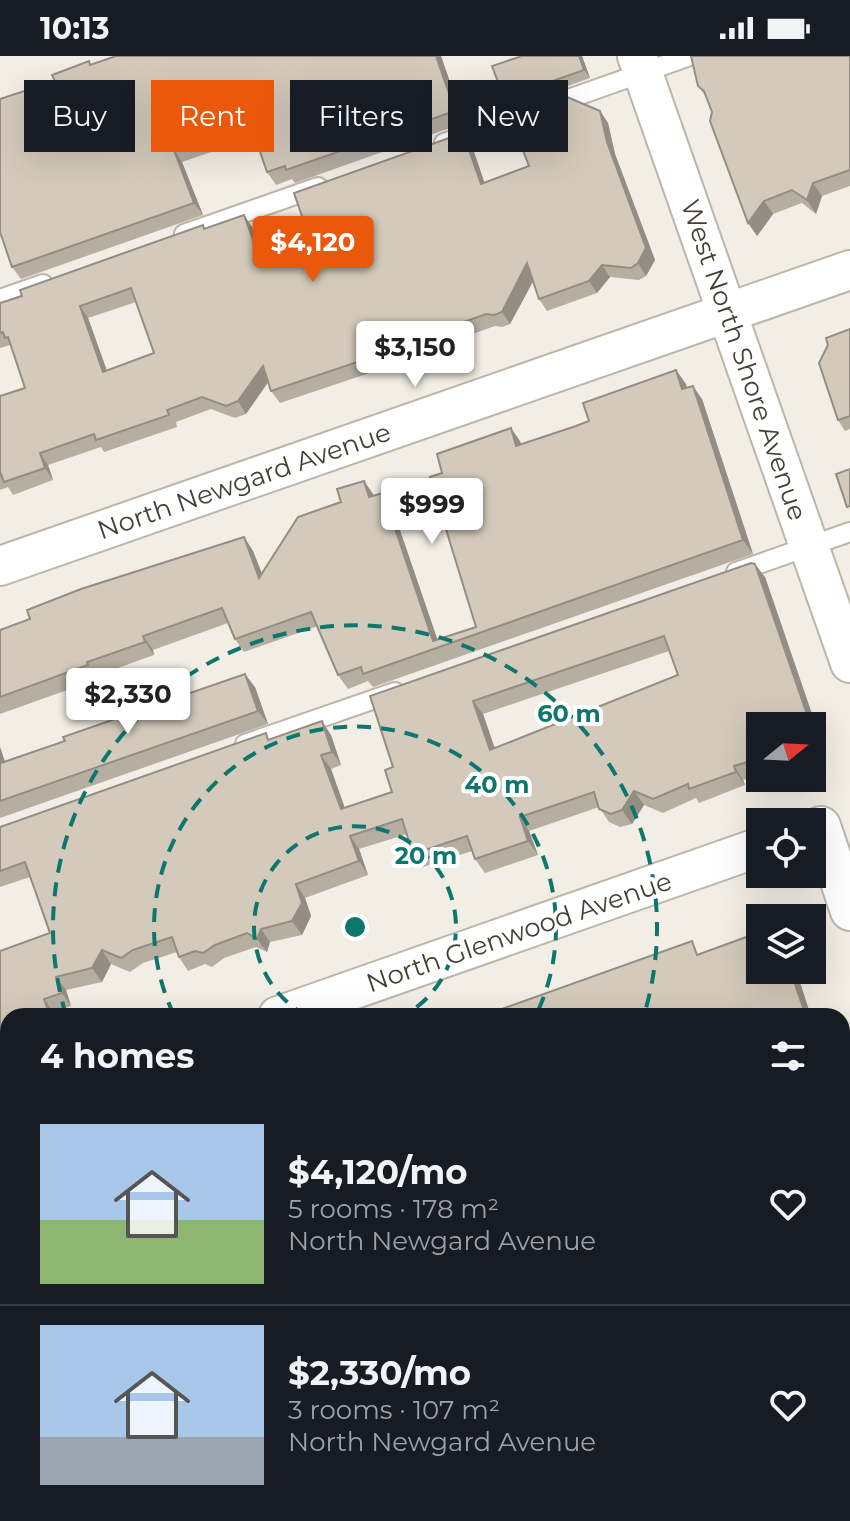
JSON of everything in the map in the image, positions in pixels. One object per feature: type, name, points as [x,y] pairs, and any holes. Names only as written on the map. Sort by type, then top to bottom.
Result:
[{"type":"street","name":"West North Shore Avenue","points":[[640,64],[850,663]]},
{"type":"street","name":"North Newgard Avenue","points":[[0,566],[850,270]]},
{"type":"street","points":[[828,823],[850,911]]},
{"type":"street","name":"North Glenwood Avenue","points":[[301,1008],[746,852]]},
{"type":"lane","points":[[432,147],[640,64],[690,56]]},
{"type":"lane","points":[[162,242],[339,180]]},
{"type":"lane","points":[[0,299],[59,279]]},
{"type":"lane","points":[[711,581],[850,532]]},
{"type":"lane","points":[[222,752],[415,685]]},
{"type":"building","points":[[116,56],[436,56],[448,91],[448,113],[432,119],[432,80],[290,80],[290,152],[338,152],[286,170],[285,166],[267,172],[260,152],[274,152],[274,80],[151,80],[151,152],[175,152],[194,203],[12,267],[0,232],[0,99],[24,91],[24,152],[135,152],[135,80],[54,80],[52,75],[89,61],[90,65]]},
{"type":"building","points":[[522,56],[579,56],[584,70],[555,80],[497,80],[492,66]]},
{"type":"building","points":[[691,56],[850,56],[850,170],[813,183],[807,200],[792,190],[764,201],[748,223],[710,121],[712,112],[704,91],[698,86]]},
{"type":"building","points":[[568,97],[600,111],[607,142],[646,248],[638,263],[631,268],[602,265],[589,281],[539,299],[527,263],[502,312],[486,314],[416,339],[417,342],[271,391],[263,366],[238,401],[226,406],[202,397],[167,410],[169,415],[96,440],[94,434],[40,453],[45,468],[4,482],[0,475],[0,396],[25,388],[8,337],[0,333],[0,303],[22,296],[20,290],[203,225],[204,229],[244,215],[260,259],[311,242],[294,193],[409,152],[432,152],[432,144],[448,138],[448,152],[470,152],[481,184],[529,166],[524,152],[568,152]],"holes":[[[131,288],[154,353],[103,372],[80,306]]]},
{"type":"building","points":[[850,329],[850,416],[838,420],[819,363],[828,345],[826,338]]},
{"type":"building","points":[[676,370],[682,389],[693,386],[743,540],[363,674],[361,667],[338,675],[311,612],[235,639],[222,608],[143,636],[145,642],[0,697],[0,630],[30,619],[27,610],[81,589],[244,537],[259,578],[298,517],[341,502],[337,489],[364,481],[369,497],[383,493],[433,641],[476,627],[430,477],[442,473],[437,454],[511,428],[516,446],[576,426],[589,421],[583,403]]},
{"type":"building","points":[[850,469],[850,506],[847,507],[836,474]]},
{"type":"building","points":[[751,563],[755,564],[806,712],[746,712],[746,762],[734,766],[736,772],[689,789],[688,784],[653,799],[634,791],[622,810],[611,814],[599,809],[594,792],[520,817],[528,841],[475,859],[467,836],[413,854],[402,819],[350,836],[359,861],[296,884],[302,903],[292,921],[261,929],[257,939],[247,933],[203,953],[195,951],[179,957],[172,937],[133,950],[121,958],[102,950],[92,968],[56,977],[62,993],[44,999],[47,1008],[0,1008],[0,951],[50,933],[25,862],[0,871],[0,827],[266,733],[268,740],[322,721],[332,752],[321,755],[341,809],[392,792],[385,770],[393,767],[370,696]],"holes":[[[664,636],[678,675],[490,750],[473,701]]]},
{"type":"building","points":[[245,674],[258,711],[0,801],[0,761],[65,741],[63,737]]},
{"type":"building","points":[[746,937],[746,984],[795,984],[803,1008],[504,1008],[692,941],[697,955]]}]
